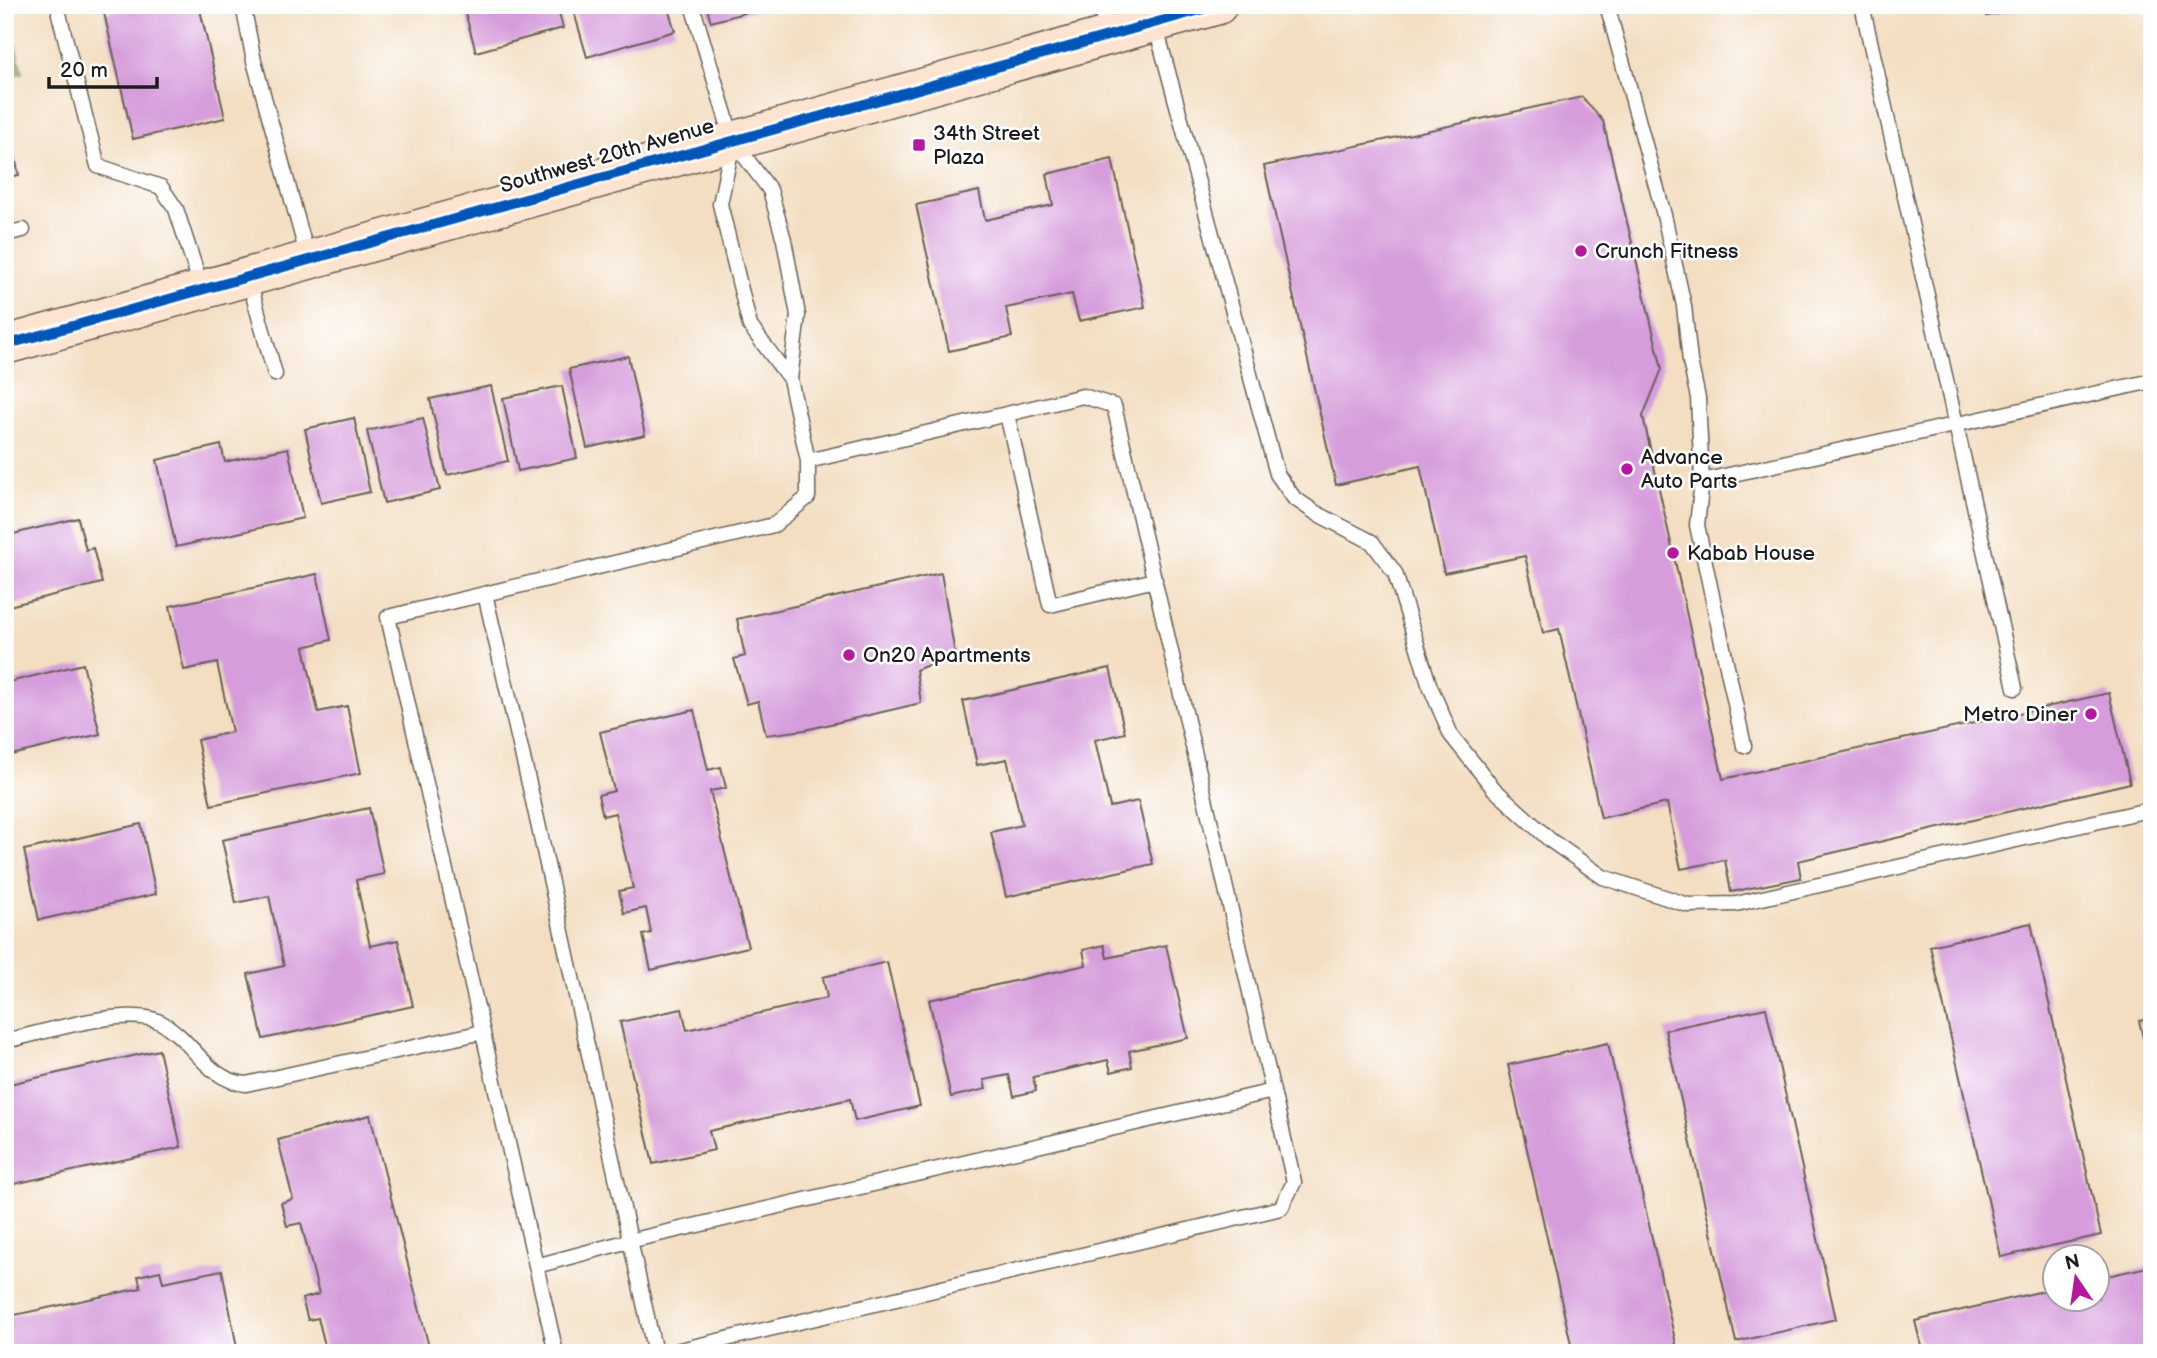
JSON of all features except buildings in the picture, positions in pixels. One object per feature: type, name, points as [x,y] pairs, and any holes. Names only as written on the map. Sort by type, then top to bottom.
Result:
[{"type":"main road","name":"Southwest 20th Avenue","points":[[5,345],[733,141],[1124,22],[1207,7]]},
{"type":"lane","points":[[243,5],[254,61],[308,260]]},
{"type":"lane","points":[[556,1353],[388,617],[774,525],[808,497],[808,461],[790,379],[798,315],[784,240],[770,190],[733,141],[692,5]]},
{"type":"lane","points":[[1607,5],[1661,203],[1684,306],[1690,361],[1698,398],[1702,481],[1697,525],[1744,746]]},
{"type":"lane","points":[[1862,5],[2015,688]]},
{"type":"lane","points":[[59,14],[98,166],[161,187],[176,209],[202,290]]},
{"type":"lane","points":[[1124,22],[1277,474],[1294,498],[1316,513],[1372,542],[1395,573],[1429,684],[1451,735],[1494,789],[1550,840],[1603,877],[1688,905],[1736,904],[2152,809]]},
{"type":"lane","points":[[733,141],[720,204],[750,326],[790,379]]},
{"type":"lane","points":[[5,234],[23,230]]},
{"type":"lane","points":[[248,277],[275,374]]},
{"type":"lane","points":[[1702,481],[2152,381]]},
{"type":"lane","points":[[667,1353],[1281,1208],[1294,1182],[1114,406],[1083,396],[808,461]]},
{"type":"lane","points":[[1007,414],[1050,605],[1155,580]]},
{"type":"lane","points":[[485,594],[655,1353]]},
{"type":"lane","points":[[5,1041],[121,1016],[142,1016],[160,1022],[177,1035],[209,1068],[232,1083],[247,1084],[483,1032]]},
{"type":"lane","points":[[536,1266],[629,1241],[1273,1091]]},
{"type":"green space","points":[[5,5],[22,73],[5,76]]},
{"type":"cycle path","points":[[5,345],[1218,5]]},
{"type":"place","name":"34th Street Plaza","points":[[919,145]]},
{"type":"place","name":"Crunch Fitness","points":[[1581,251]]},
{"type":"place","name":"Advance Auto Parts","points":[[1627,469]]},
{"type":"place","name":"Kabab House","points":[[1673,553]]},
{"type":"place","name":"On20 Apartments","points":[[849,655]]},
{"type":"place","name":"Metro Diner","points":[[2091,714]]}]
